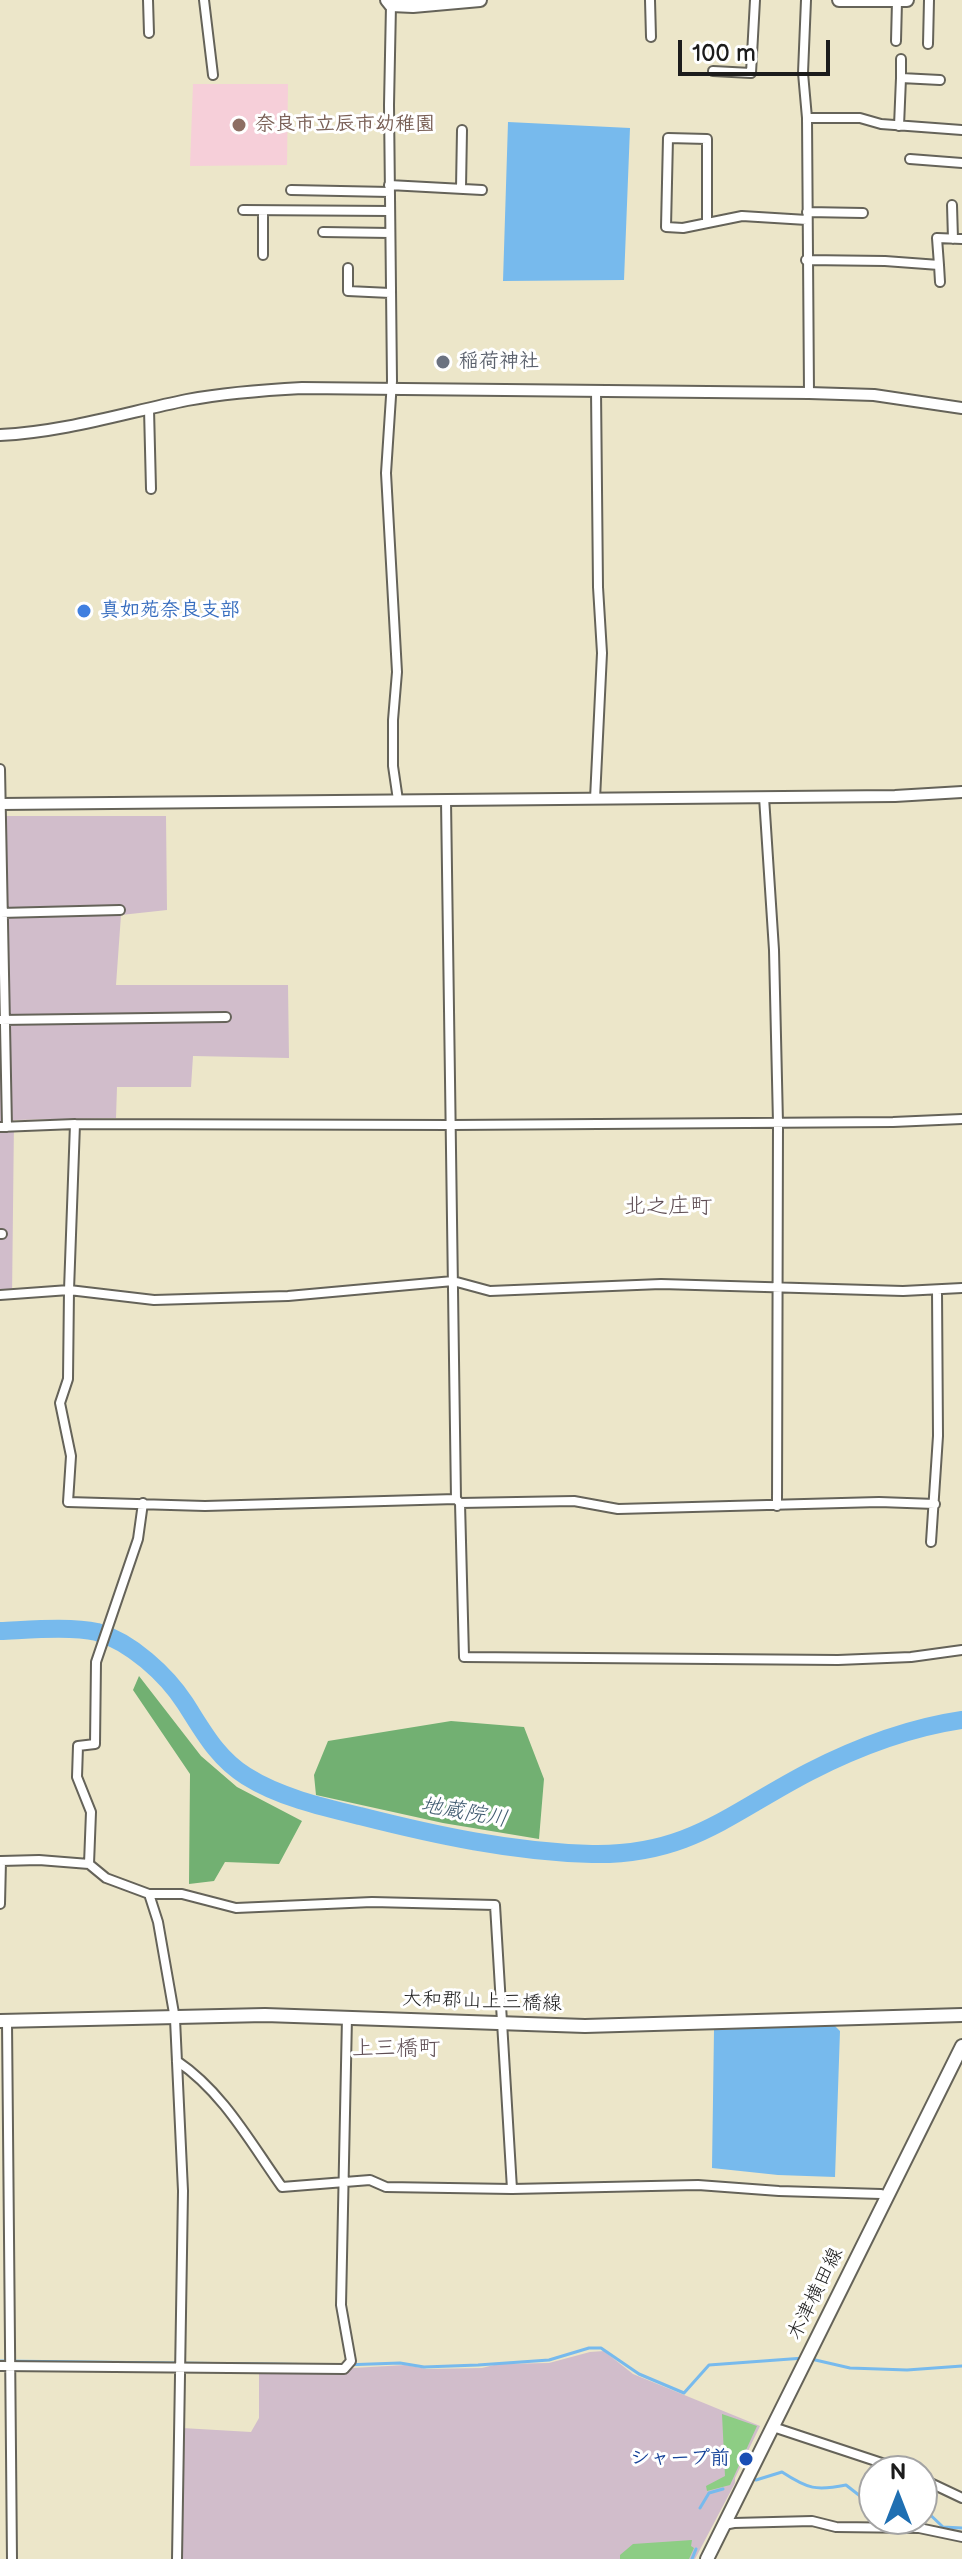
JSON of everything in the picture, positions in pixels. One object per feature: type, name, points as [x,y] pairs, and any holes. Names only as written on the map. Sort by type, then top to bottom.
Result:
[{"type":"main road","points":[[389,2],[413,6],[480,0]]},
{"type":"main road","points":[[839,0],[907,0]]},
{"type":"main road","name":"大和郡山上三橋線","points":[[3,2022],[265,2015],[601,2025],[962,2015]]},
{"type":"main road","name":"木津横田線","points":[[707,2559],[962,2046]]},
{"type":"street","points":[[148,0],[149,33]]},
{"type":"street","points":[[204,0],[213,75]]},
{"type":"street","points":[[650,0],[651,37]]},
{"type":"street","points":[[713,71],[751,73],[755,0]]},
{"type":"street","points":[[806,0],[803,73],[807,118],[809,393]]},
{"type":"street","points":[[928,44],[929,0]]},
{"type":"street","points":[[896,41],[897,1]]},
{"type":"street","points":[[389,2],[392,388],[386,473],[397,672],[393,766],[398,800]]},
{"type":"street","points":[[899,126],[901,59]]},
{"type":"street","points":[[901,78],[940,80]]},
{"type":"street","points":[[807,118],[860,118],[881,124],[962,130]]},
{"type":"street","points":[[461,188],[462,130]]},
{"type":"street","points":[[707,222],[707,139],[668,138],[666,227],[683,228],[742,216],[863,213]]},
{"type":"street","points":[[910,159],[962,163]]},
{"type":"street","points":[[291,190],[482,190]]},
{"type":"street","points":[[940,282],[937,238],[957,239],[952,205]]},
{"type":"street","points":[[243,210],[390,211]]},
{"type":"street","points":[[263,211],[263,255]]},
{"type":"street","points":[[323,232],[390,233]]},
{"type":"street","points":[[806,260],[939,265]]},
{"type":"street","points":[[348,268],[348,291],[390,293]]},
{"type":"street","points":[[0,435],[79,426],[187,400],[268,390],[392,388],[809,393],[874,395],[962,408]]},
{"type":"street","points":[[595,799],[602,653],[598,587],[596,390]]},
{"type":"street","points":[[149,409],[151,489]]},
{"type":"street","points":[[0,769],[4,1127],[75,1124],[778,1123],[962,1119]]},
{"type":"street","points":[[0,804],[895,796],[962,792]]},
{"type":"street","points":[[764,797],[774,950],[778,1123],[777,1506]]},
{"type":"street","points":[[446,800],[453,1281],[464,1657],[838,1660],[911,1657],[962,1650]]},
{"type":"street","points":[[1,913],[120,910]]},
{"type":"street","points":[[2,1020],[226,1017]]},
{"type":"street","points":[[75,1124],[68,1379],[60,1403],[71,1456],[68,1502],[205,1506],[574,1501],[618,1509],[879,1502],[935,1504]]},
{"type":"street","points":[[0,1295],[69,1290],[154,1300],[288,1296],[453,1281],[490,1291],[661,1284],[962,1288]]},
{"type":"street","points":[[931,1542],[938,1436],[937,1290]]},
{"type":"street","points":[[89,1864],[91,1812],[77,1777],[78,1746],[95,1744],[96,1662],[138,1539],[143,1503]]},
{"type":"street","points":[[0,1904],[1,1861],[39,1860],[89,1864],[106,1878],[149,1894],[182,1894],[236,1908],[372,1902],[495,1905],[512,2189]]},
{"type":"street","points":[[149,1894],[158,1922],[175,2019],[183,2191],[177,2559]]},
{"type":"street","points":[[0,2366],[11,2362],[180,2368],[344,2369],[351,2361],[341,2305],[347,2017]]},
{"type":"street","points":[[3,2022],[12,2559]]},
{"type":"street","points":[[177,2061],[214,2092],[282,2187],[370,2180],[386,2187],[512,2189],[698,2185],[887,2196]]},
{"type":"street","points":[[773,2427],[858,2455]]},
{"type":"street","points":[[938,2487],[962,2498]]},
{"type":"street","points":[[723,2525],[812,2521],[836,2527],[919,2528],[962,2537]]},
{"type":"shaded area","name":"奈良市立辰市幼稚園","points":[[193,84],[288,84],[287,165],[190,166]]},
{"type":"shaded area","points":[[0,816],[166,816],[167,910],[121,915],[116,985],[288,985],[289,1058],[193,1056],[191,1087],[117,1087],[116,1118],[14,1120],[12,1298],[0,1298]]},
{"type":"shaded area","points":[[604,2351],[633,2374],[760,2426],[735,2483],[695,2559],[179,2559],[182,2428],[251,2432],[259,2418],[259,2373],[340,2372],[353,2368],[405,2365],[427,2369],[482,2368],[498,2364],[549,2363]]},
{"type":"green space","points":[[139,1676],[201,1756],[237,1787],[302,1821],[279,1864],[225,1862],[214,1881],[189,1884],[190,1774],[133,1690]]},
{"type":"green space","points":[[451,1721],[524,1727],[544,1779],[539,1839],[443,1823],[316,1795],[314,1775],[328,1741]]},
{"type":"green space","points":[[722,2414],[757,2426],[730,2485],[707,2491],[706,2486],[725,2476]]},
{"type":"green space","points":[[692,2540],[691,2546],[694,2548],[689,2559],[620,2559],[620,2555],[633,2544]]},
{"type":"water","points":[[508,122],[630,128],[624,280],[503,281]]},
{"type":"water","points":[[834,2025],[840,2031],[835,2177],[712,2168],[714,2030]]},
{"type":"waterway","name":"地蔵院川","points":[[0,1631],[86,1630],[122,1643],[147,1660],[168,1681],[227,1761],[246,1776],[287,1796],[417,1830],[562,1853],[626,1853],[682,1840],[846,1754],[902,1733],[962,1720]]},
{"type":"waterway","points":[[0,2361],[400,2363],[424,2367],[549,2360],[589,2348],[601,2348],[639,2374],[684,2393],[709,2365],[804,2358]]},
{"type":"waterway","points":[[811,2359],[850,2368],[907,2370],[962,2366]]},
{"type":"waterway","points":[[756,2480],[782,2472],[812,2487],[846,2485],[858,2494]]},
{"type":"waterway","points":[[700,2508],[709,2493],[723,2489]]},
{"type":"waterway","points":[[938,2522],[943,2527],[962,2528]]},
{"type":"waterway","points":[[692,2559],[696,2549]]},
{"type":"place","name":"奈良市立辰市幼稚園","points":[[239,125]]},
{"type":"place","name":"稲荷神社","points":[[443,362]]},
{"type":"place","name":"真如苑奈良支部","points":[[84,611]]},
{"type":"place","name":"シャープ前","points":[[746,2459]]},
{"type":"district","name":"北之庄町","points":[[668,1207]]},
{"type":"district","name":"上三橋町","points":[[396,2049]]}]
